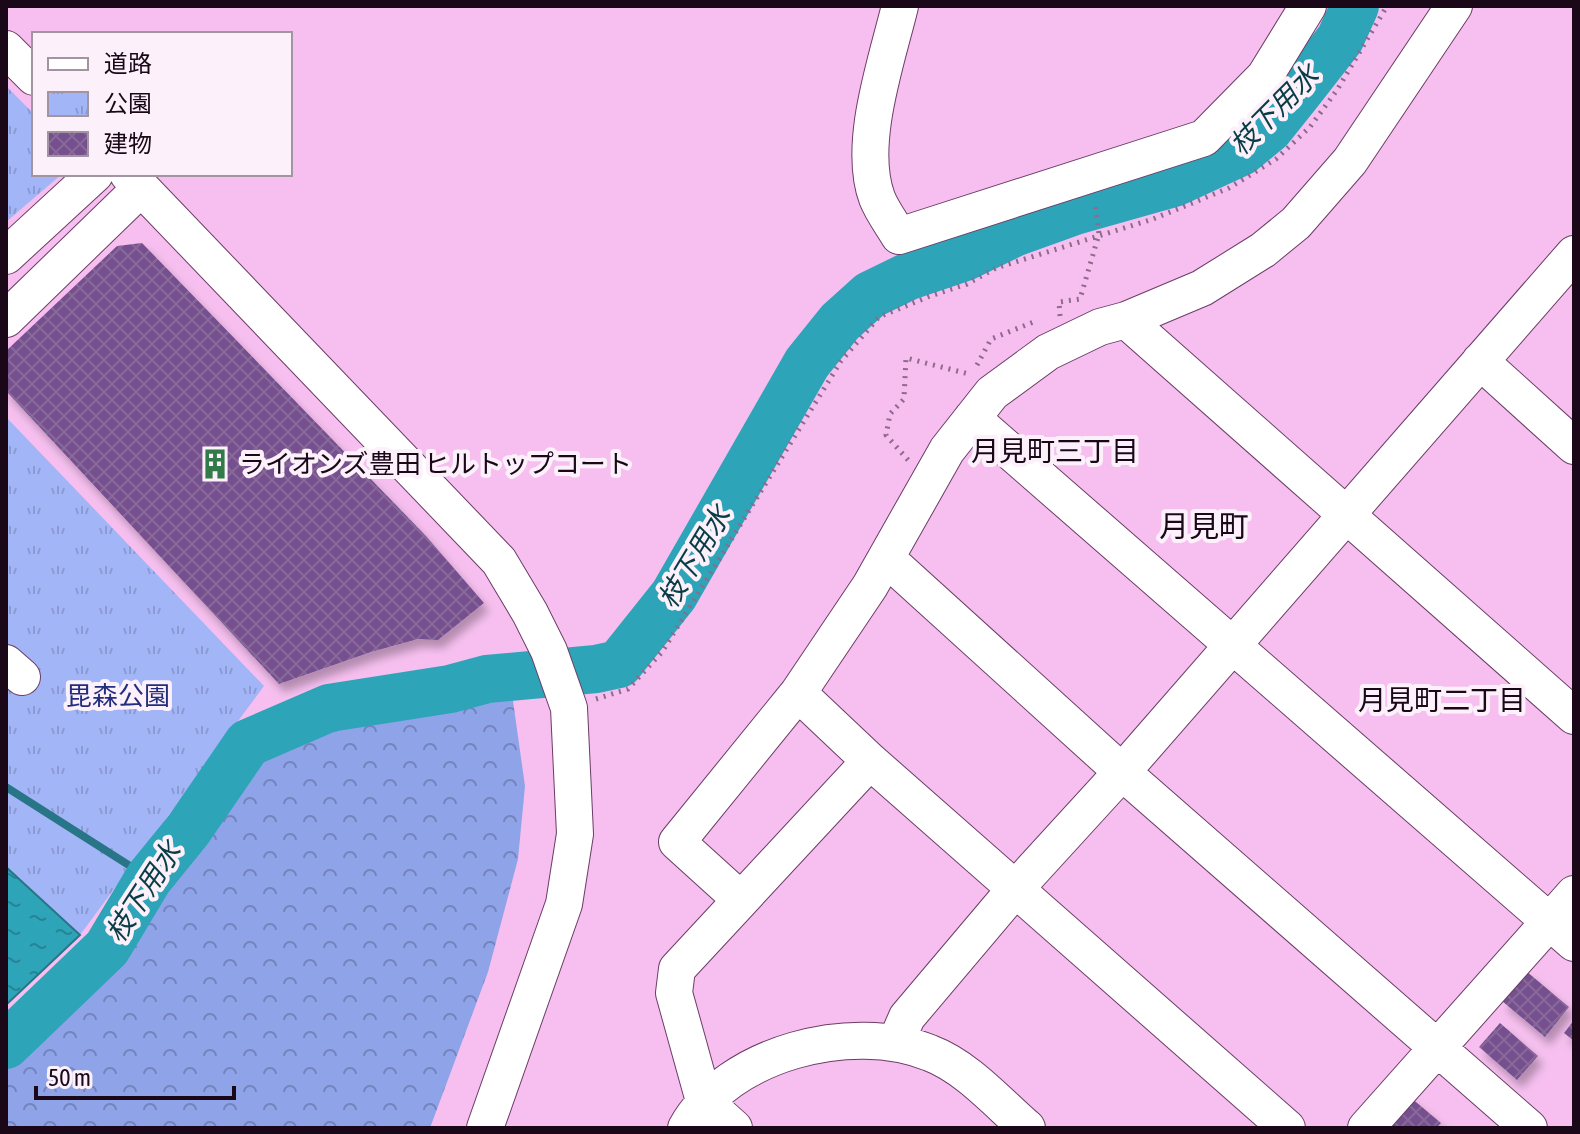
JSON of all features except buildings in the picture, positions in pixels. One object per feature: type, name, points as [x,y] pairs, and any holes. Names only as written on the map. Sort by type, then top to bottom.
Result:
[{"type":"street","points":[[900,6],[869,145],[877,196],[899,236],[1204,138],[1265,76],[1308,6]]},
{"type":"street","points":[[741,900],[677,842],[798,693],[870,586],[947,450],[972,418],[992,393],[1048,352],[1064,327],[1100,327],[1126,320],[1202,288],[1231,272],[1296,223],[1350,161],[1454,6]]},
{"type":"street","points":[[6,49],[32,75]]},
{"type":"street","points":[[6,256],[93,176]]},
{"type":"street","points":[[10,305],[135,181],[499,561],[530,613],[560,684],[575,834],[564,904],[485,1128]]},
{"type":"street","points":[[896,1042],[907,1017],[1016,888],[1122,772],[1574,254]]},
{"type":"street","points":[[1126,320],[1574,716]]},
{"type":"street","points":[[1480,361],[1574,446]]},
{"type":"street","points":[[972,418],[1562,932]]},
{"type":"street","points":[[886,558],[1122,772],[1529,1128]]},
{"type":"street","points":[[798,693],[870,761],[1287,1128]]},
{"type":"street","points":[[695,1114],[674,993],[677,969],[870,761]]},
{"type":"street","points":[[1366,1128],[1438,1047],[1562,932],[1574,894]]},
{"type":"street","points":[[695,1114],[754,1066],[803,1047],[896,1042],[932,1053],[956,1068],[1027,1128]]},
{"type":"street","points":[[695,1114],[734,1128]]},
{"type":"path","points":[[560,684],[628,689],[662,652],[841,361],[879,317],[967,284],[996,268],[1153,219],[1229,188],[1276,159],[1310,127],[1337,90],[1387,6]]},
{"type":"path","points":[[930,479],[904,458],[886,435],[890,414],[904,399],[906,358],[971,375],[991,339],[1064,327],[1059,302],[1080,299],[1099,234]]},
{"type":"green space","points":[[6,86],[32,112],[32,176],[60,176],[6,222]]},
{"type":"green space","name":"毘森公園","points":[[6,417],[264,686],[80,935],[6,1005]]},
{"type":"green space","points":[[494,692],[512,694],[525,786],[518,859],[488,972],[430,1128],[6,1128],[6,1068],[118,960],[200,835],[260,754],[333,723],[442,705]]},
{"type":"water","points":[[6,867],[80,935],[6,1005]]},
{"type":"waterway","name":"枝下用水","points":[[6,1045],[107,948],[149,878],[188,830],[248,743],[329,708],[450,689],[487,679],[619,664],[674,595],[807,363],[840,322],[870,295],[909,276],[965,257],[1014,233],[1075,211],[1174,183],[1241,152],[1269,129],[1340,39],[1355,6]]},
{"type":"waterway","points":[[6,787],[149,878]]},
{"type":"place","name":"ライオンズ豊田 ヒルトップコート","points":[[215,464]]},
{"type":"district","name":"月見町三丁目","points":[[1055,451]]},
{"type":"district","name":"月見町","points":[[1204,527]]},
{"type":"district","name":"月見町二丁目","points":[[1442,700]]}]
